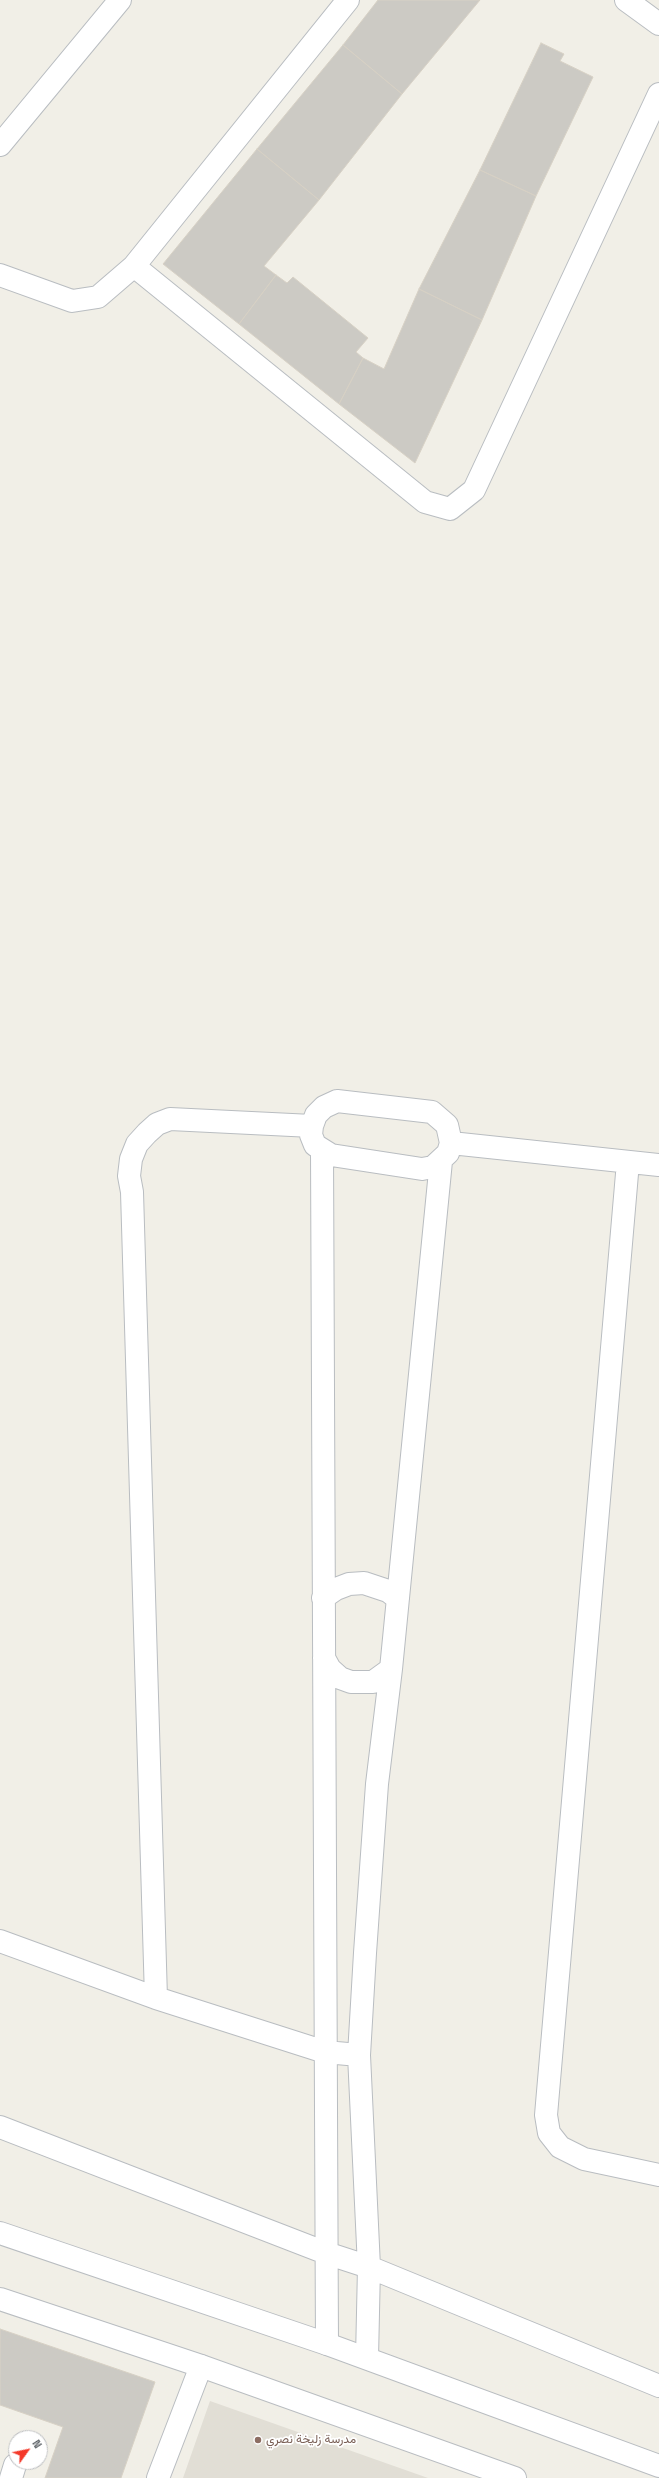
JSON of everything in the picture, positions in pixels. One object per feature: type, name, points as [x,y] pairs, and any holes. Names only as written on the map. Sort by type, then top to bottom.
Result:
[{"type":"street","points":[[0,145],[120,0]]},
{"type":"street","points":[[0,275],[72,301],[98,298],[134,266],[348,0]]},
{"type":"street","points":[[626,0],[659,24]]},
{"type":"street","points":[[134,266],[425,502],[450,509],[474,490],[659,94]]},
{"type":"street","points":[[367,2358],[369,2267],[359,2055],[377,1784],[391,1669],[446,1152],[447,1125],[432,1112],[337,1101],[324,1107],[316,1115],[312,1126],[311,1136],[315,1145],[322,1151],[331,1155],[422,1169],[433,1167],[446,1152]]},
{"type":"street","points":[[156,1998],[132,1200],[129,1176],[131,1159],[137,1144],[146,1133],[157,1124],[170,1119],[312,1126]]},
{"type":"street","points":[[322,1151],[327,2344]]},
{"type":"street","points":[[446,1152],[659,1164]]},
{"type":"street","points":[[628,1162],[546,2115],[549,2133],[560,2147],[584,2159],[659,2175]]},
{"type":"street","points":[[323,1598],[336,1589],[349,1584],[364,1583],[388,1591],[398,1599]]},
{"type":"street","points":[[324,1658],[330,1669],[340,1678],[351,1682],[373,1682],[391,1669]]},
{"type":"street","points":[[0,1941],[156,1998],[325,2052],[359,2055]]},
{"type":"street","points":[[0,2127],[326,2253],[369,2267],[659,2386]]},
{"type":"street","points":[[0,2233],[367,2358],[659,2466]]},
{"type":"street","points":[[0,2298],[200,2366],[515,2478]]},
{"type":"street","points":[[158,2478],[200,2366]]},
{"type":"shaded area","name":"مدرسة زليخة نصري","points":[[210,2401],[428,2478],[183,2478]]},
{"type":"building","points":[[378,0],[480,0],[402,94],[343,45]]},
{"type":"building","points":[[541,43],[564,54],[560,61],[593,77],[536,196],[480,170]]},
{"type":"building","points":[[343,45],[402,94],[319,200],[257,149]]},
{"type":"building","points":[[257,149],[319,200],[264,266],[276,275],[239,324],[163,264]]},
{"type":"building","points":[[480,170],[536,196],[482,320],[419,289]]},
{"type":"building","points":[[276,275],[287,283],[293,277],[368,338],[356,352],[363,358],[339,404],[239,324]]},
{"type":"building","points":[[419,289],[482,320],[415,463],[339,404],[363,358],[384,369]]},
{"type":"building","points":[[0,2329],[155,2382],[121,2478],[45,2478],[63,2427],[0,2405]]},
{"type":"place","name":"مدرسة زليخة نصري","points":[[258,2440]]}]
